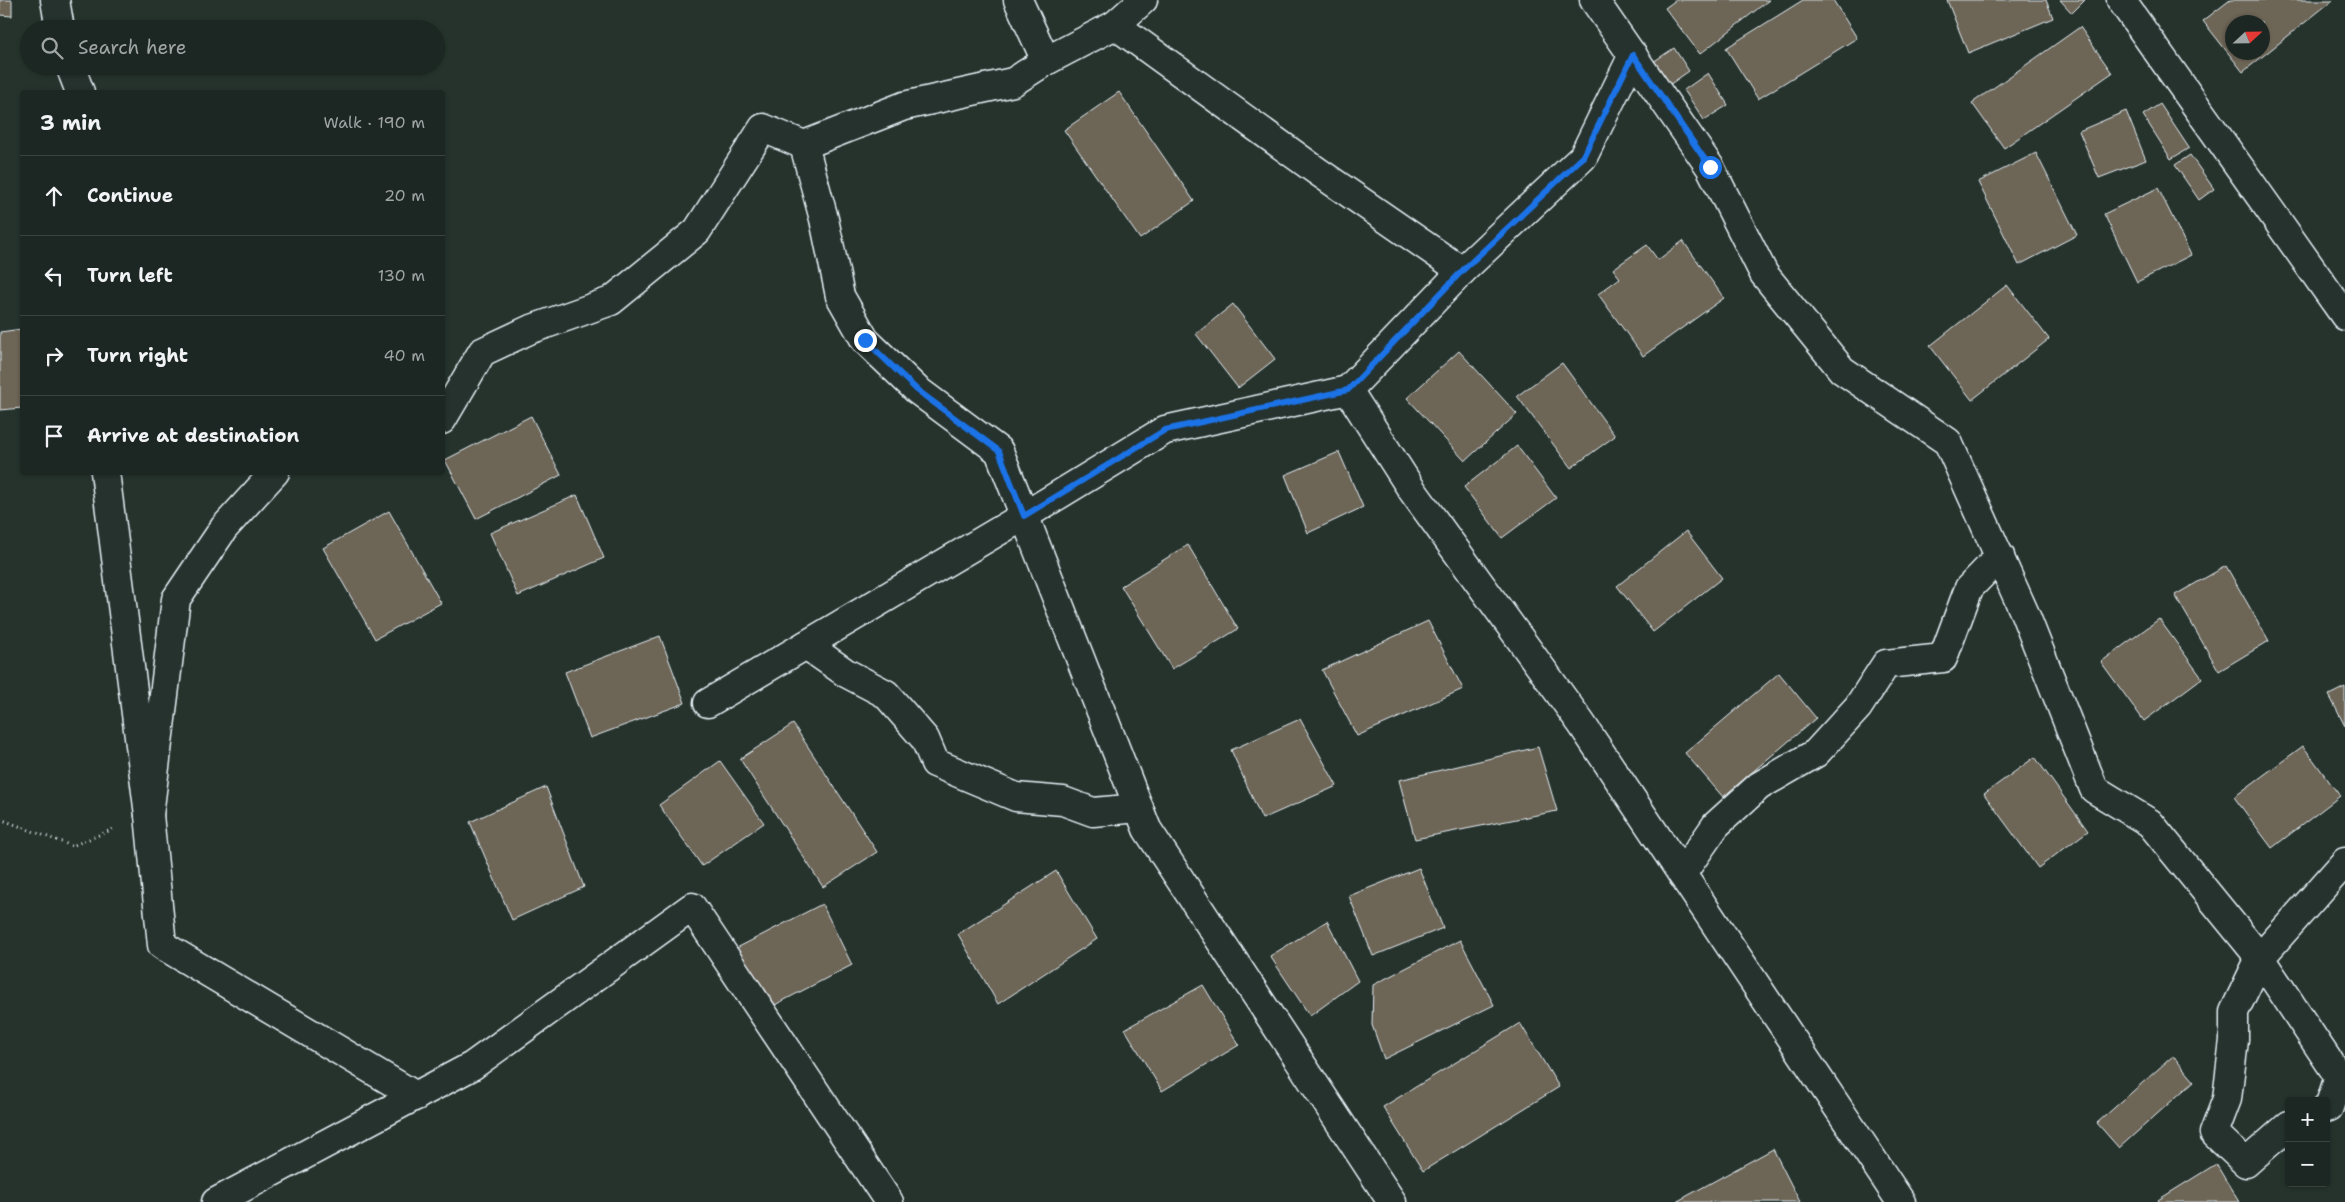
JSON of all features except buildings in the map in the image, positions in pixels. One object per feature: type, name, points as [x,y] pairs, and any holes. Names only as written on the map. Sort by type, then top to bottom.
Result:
[{"type":"street","points":[[56,0],[59,20]]},
{"type":"street","points":[[1018,0],[1046,61]]},
{"type":"street","points":[[445,415],[482,352],[529,330],[611,301],[697,231],[763,128],[804,145],[904,106],[1012,82],[1046,61],[1115,26],[1142,0]]},
{"type":"street","points":[[1594,0],[1710,167],[1764,274],[1842,370],[1948,442],[2025,614],[2094,789],[2150,823],[2260,958],[2342,1082],[2330,1105]]},
{"type":"street","points":[[2121,0],[2345,316]]},
{"type":"street","points":[[1115,26],[1317,171],[1462,271]]},
{"type":"street","points":[[708,703],[1024,516],[1165,430],[1348,390],[1462,271],[1583,157],[1633,55]]},
{"type":"street","points":[[73,75],[79,90]]},
{"type":"street","points":[[804,145],[824,219],[840,296],[865,340],[917,390],[999,451],[1147,829],[1392,1202]]},
{"type":"street","points":[[1348,390],[1412,490],[1581,723],[1901,1202]]},
{"type":"street","points":[[105,475],[149,815],[162,945],[416,1096]]},
{"type":"street","points":[[149,815],[176,599],[224,528],[272,475]]},
{"type":"street","points":[[1682,874],[1716,825],[1759,786],[1816,753],[1858,707],[1886,664],[1943,658],[1969,588],[2000,556]]},
{"type":"street","points":[[806,645],[846,673],[886,694],[925,739],[935,763],[1016,797],[1063,801],[1093,812],[1139,808]]},
{"type":"street","points":[[2285,1129],[2246,1163],[2214,1133],[2227,1099],[2234,1040],[2234,1012],[2260,958],[2345,862]]},
{"type":"street","points":[[216,1202],[472,1066],[692,907],[889,1202]]},
{"type":"path","points":[[0,819],[72,846],[149,815]]},
{"type":"route","points":[[865,340],[917,390],[999,451],[1024,516],[1165,430],[1348,390],[1462,271],[1583,157],[1633,55],[1710,167]]}]
